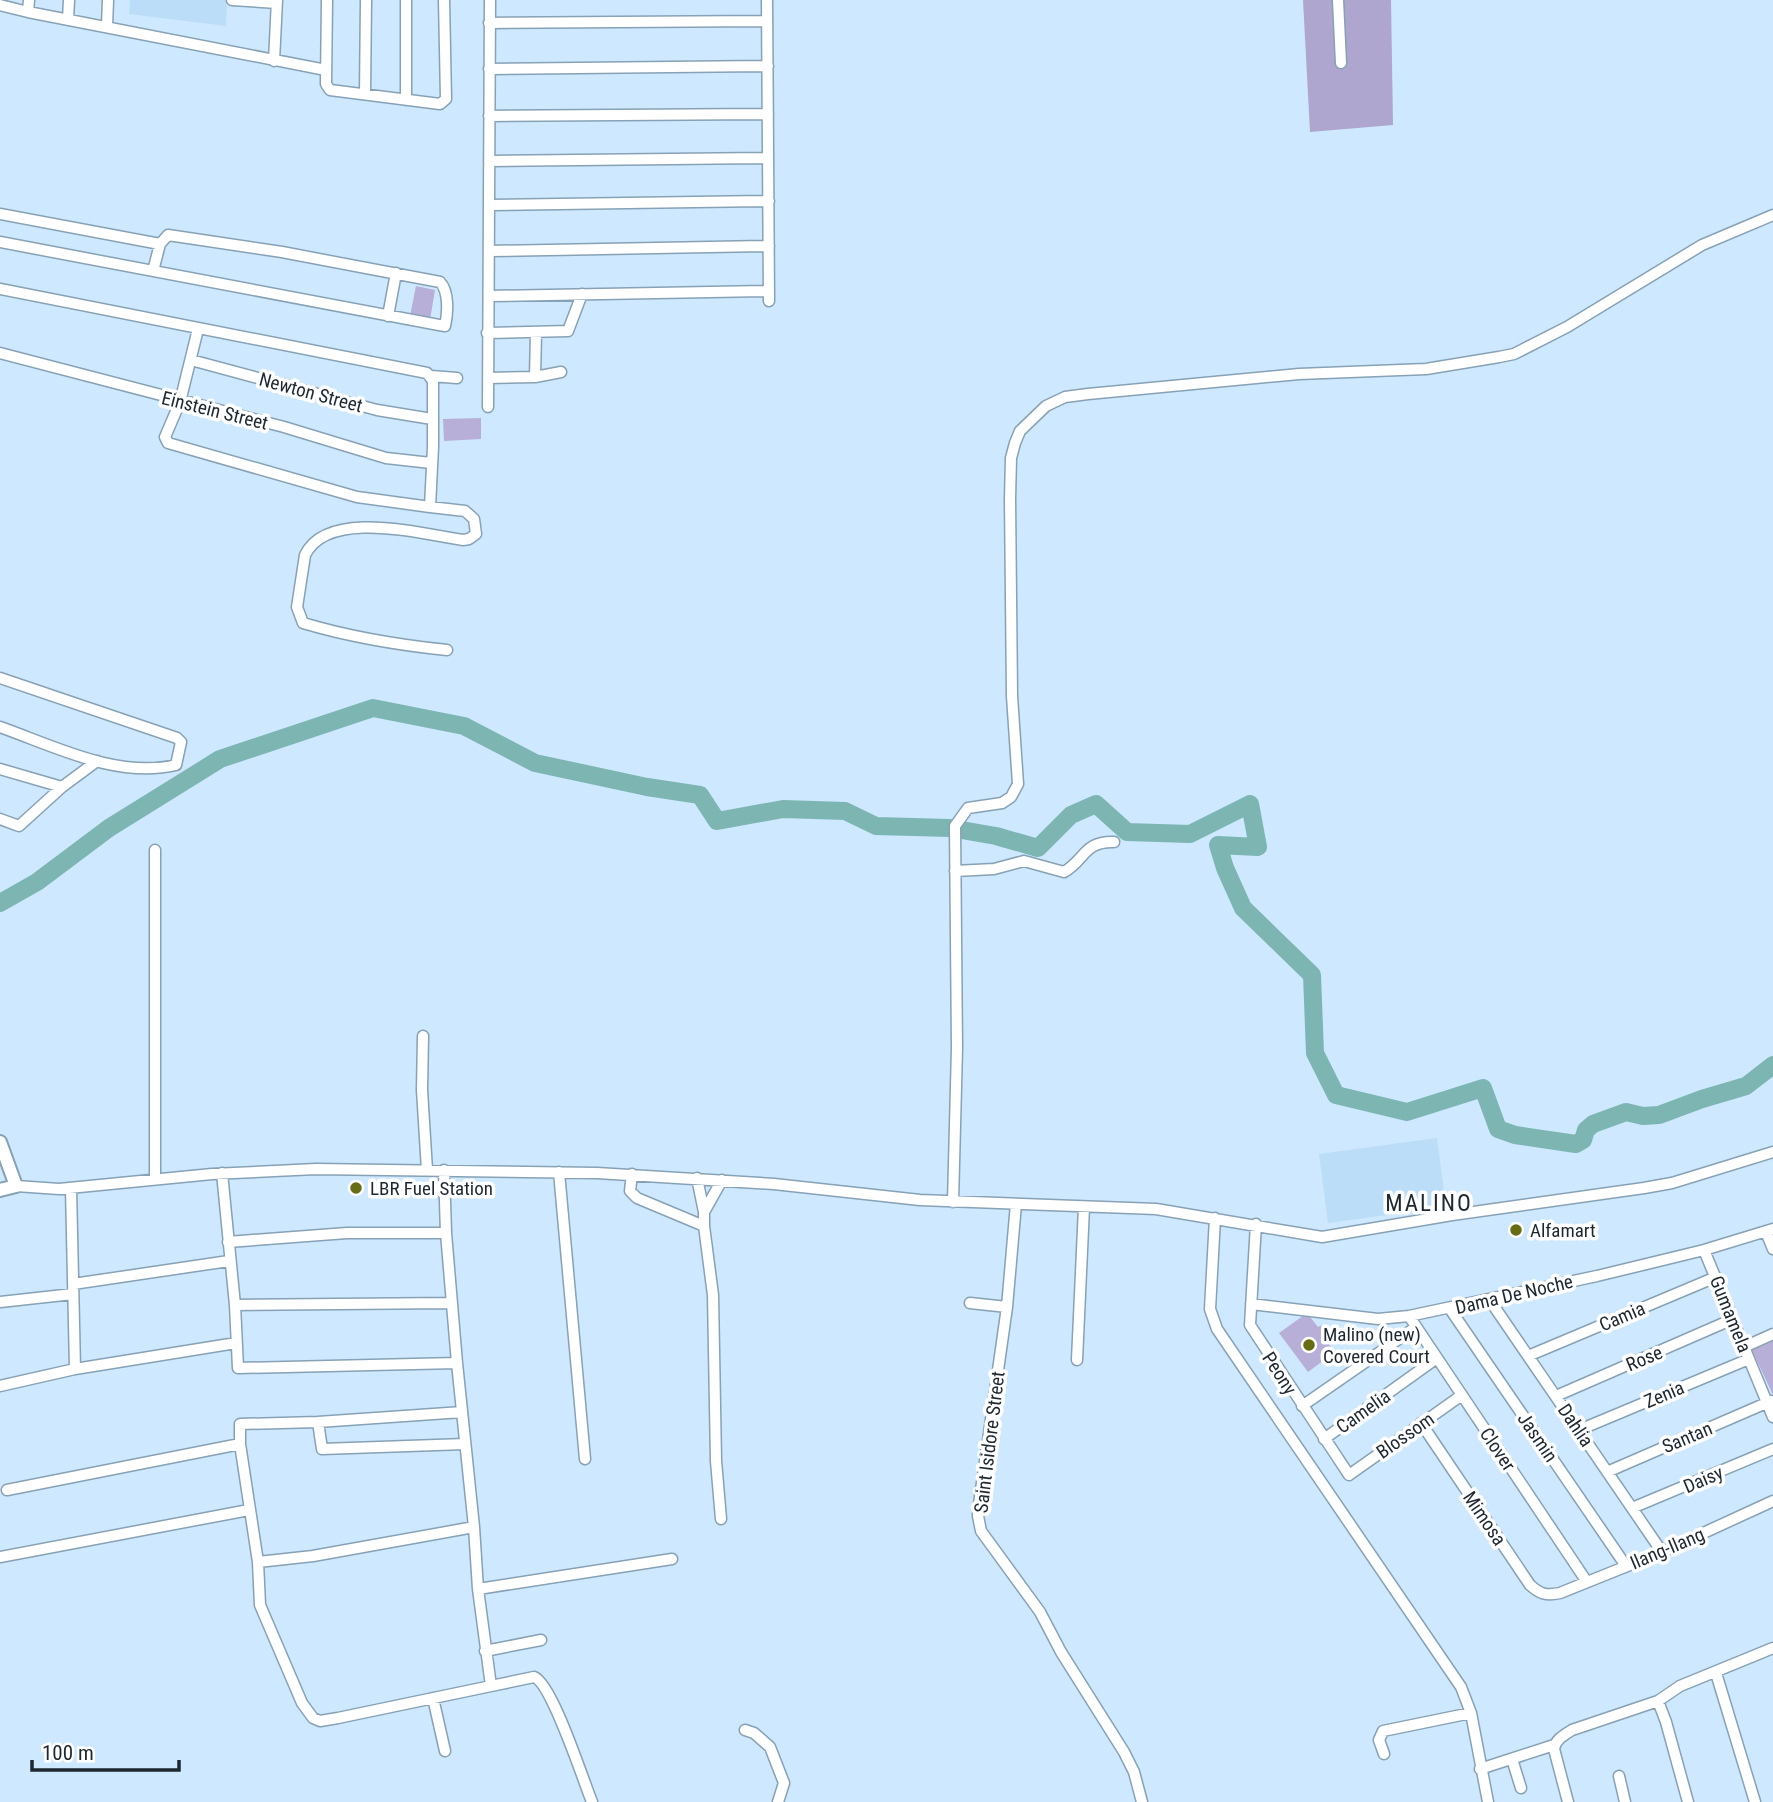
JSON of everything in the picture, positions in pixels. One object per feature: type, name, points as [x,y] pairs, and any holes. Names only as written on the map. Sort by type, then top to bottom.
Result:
[{"type":"main road","points":[[0,1142],[16,1186],[0,1190]]},
{"type":"street","points":[[28,12],[29,0]]},
{"type":"street","points":[[68,20],[69,0]]},
{"type":"street","points":[[107,26],[108,0]]},
{"type":"street","points":[[232,0],[277,1],[274,61]]},
{"type":"street","points":[[327,0],[326,84],[330,90],[440,104],[446,99],[444,0]]},
{"type":"street","points":[[365,94],[366,0]]},
{"type":"street","points":[[406,0],[406,100]]},
{"type":"street","points":[[488,407],[489,0]]},
{"type":"street","points":[[489,296],[769,296],[767,0]]},
{"type":"street","points":[[1338,0],[1341,63]]},
{"type":"street","points":[[1,4],[28,12],[326,70]]},
{"type":"street","points":[[489,23],[767,21]]},
{"type":"street","points":[[489,69],[768,65]]},
{"type":"street","points":[[489,116],[768,114]]},
{"type":"street","points":[[489,161],[768,158]]},
{"type":"street","points":[[489,205],[769,201]]},
{"type":"street","points":[[0,215],[160,244]]},
{"type":"street","points":[[953,1202],[957,1048],[955,826],[968,808],[1002,803],[1011,797],[1018,784],[1012,696],[1011,458],[1020,432],[1045,406],[1065,397],[1299,374],[1426,369],[1499,357],[1529,347],[1567,327],[1702,245],[1773,215]]},
{"type":"street","points":[[0,242],[388,316],[445,326],[443,284],[396,273],[168,235],[160,244],[153,271]]},
{"type":"street","points":[[489,251],[769,246]]},
{"type":"street","points":[[388,316],[396,273]]},
{"type":"street","points":[[0,289],[432,376],[457,378]]},
{"type":"street","points":[[487,333],[569,331],[582,294]]},
{"type":"street","points":[[198,329],[180,402],[165,437],[168,443],[357,497],[466,511],[474,519],[475,534],[469,539],[365,526],[336,531],[315,541],[305,555],[297,607],[303,623],[395,645],[447,650]]},
{"type":"street","points":[[535,377],[536,333]]},
{"type":"street","name":"Einstein Street","points":[[0,353],[284,427],[386,458],[431,463]]},
{"type":"street","name":"Newton Street","points":[[191,359],[377,410],[432,419]]},
{"type":"street","points":[[488,378],[535,377],[561,372]]},
{"type":"street","points":[[430,507],[432,376]]},
{"type":"street","points":[[0,678],[177,738],[181,742],[177,762],[171,766],[133,768],[97,761],[0,727]]},
{"type":"street","points":[[0,818],[19,827],[62,787],[97,761]]},
{"type":"street","points":[[0,769],[62,787]]},
{"type":"street","points":[[955,871],[994,869],[1024,862],[1064,872],[1093,845],[1114,842]]},
{"type":"street","points":[[155,850],[155,1179]]},
{"type":"street","points":[[423,1036],[422,1090],[427,1170]]},
{"type":"street","points":[[16,1186],[38,1189],[71,1188],[222,1173],[316,1169],[632,1174],[953,1202],[1156,1209],[1215,1217],[1311,1236],[1333,1236],[1452,1215],[1653,1186],[1773,1152]]},
{"type":"street","points":[[444,1170],[451,1303],[478,1589],[491,1686]]},
{"type":"street","points":[[559,1172],[586,1459]]},
{"type":"street","points":[[222,1173],[235,1305],[238,1368],[457,1363]]},
{"type":"street","points":[[632,1174],[630,1191],[636,1198],[704,1226]]},
{"type":"street","points":[[697,1178],[704,1212],[713,1295],[716,1461],[721,1519]]},
{"type":"street","points":[[704,1212],[722,1180]]},
{"type":"street","points":[[71,1188],[75,1369]]},
{"type":"street","name":"Saint Isidore Street","points":[[1016,1204],[1007,1307],[979,1504],[979,1524],[996,1554],[1040,1612],[1060,1652],[1124,1752],[1142,1802]]},
{"type":"street","points":[[1077,1360],[1084,1207]]},
{"type":"street","points":[[1215,1217],[1210,1309],[1217,1329],[1461,1687],[1471,1713],[1488,1802]]},
{"type":"street","name":"Peony","points":[[1255,1224],[1250,1325],[1252,1331],[1349,1475]]},
{"type":"street","points":[[1770,1230],[1773,1249]]},
{"type":"street","name":"Dama De Noche","points":[[1251,1304],[1378,1319],[1409,1316],[1597,1276],[1704,1250],[1770,1230]]},
{"type":"street","points":[[228,1242],[347,1233],[446,1233]]},
{"type":"street","name":"Gumamela","points":[[1704,1250],[1749,1359],[1770,1401],[1773,1417]]},
{"type":"street","points":[[0,1303],[229,1261]]},
{"type":"street","name":"Camia","points":[[1528,1356],[1716,1277]]},
{"type":"street","name":"Dahlia","points":[[1489,1299],[1662,1552]]},
{"type":"street","points":[[235,1305],[451,1303]]},
{"type":"street","points":[[970,1303],[1007,1307]]},
{"type":"street","name":"Jasmin","points":[[1450,1309],[1626,1566]]},
{"type":"street","name":"Clover","points":[[1409,1316],[1587,1582]]},
{"type":"street","name":"Rose","points":[[1556,1396],[1733,1320]]},
{"type":"street","points":[[1302,1406],[1416,1327]]},
{"type":"street","points":[[1744,1347],[1773,1334]]},
{"type":"street","points":[[0,1386],[75,1369],[236,1343]]},
{"type":"street","name":"Camelia","points":[[1324,1439],[1437,1358]]},
{"type":"street","name":"Zenia","points":[[1579,1430],[1749,1359]]},
{"type":"street","name":"Blossom","points":[[1349,1475],[1462,1395]]},
{"type":"street","name":"Santan","points":[[1607,1472],[1770,1401]]},
{"type":"street","points":[[462,1412],[318,1422],[240,1424],[240,1444],[258,1562],[260,1605],[302,1703],[313,1718],[320,1721],[534,1677],[541,1679],[551,1696],[592,1802]]},
{"type":"street","points":[[318,1422],[322,1449],[466,1444]]},
{"type":"street","name":"Mimosa","points":[[1422,1423],[1530,1585],[1545,1595],[1560,1592]]},
{"type":"street","points":[[7,1490],[240,1444]]},
{"type":"street","name":"Daisy","points":[[1632,1508],[1773,1449]]},
{"type":"street","name":"Ilang-Ilang","points":[[1560,1592],[1662,1552],[1773,1502]]},
{"type":"street","points":[[0,1557],[249,1510]]},
{"type":"street","points":[[258,1562],[313,1556],[474,1527]]},
{"type":"street","points":[[478,1589],[672,1559]]},
{"type":"street","points":[[485,1651],[541,1640]]},
{"type":"street","points":[[1480,1769],[1554,1745],[1572,1730],[1658,1701],[1680,1686],[1773,1648]]},
{"type":"street","points":[[1716,1673],[1755,1802]]},
{"type":"street","points":[[433,1698],[445,1751]]},
{"type":"street","points":[[1658,1701],[1688,1802]]},
{"type":"street","points":[[1384,1754],[1379,1740],[1384,1731],[1471,1713]]},
{"type":"street","points":[[745,1730],[754,1733],[770,1747],[784,1783],[778,1802]]},
{"type":"street","points":[[1554,1745],[1568,1802]]},
{"type":"street","points":[[1513,1759],[1521,1788]]},
{"type":"street","points":[[1619,1776],[1625,1802]]},
{"type":"shaded area","points":[[130,0],[227,0],[226,26],[129,14]]},
{"type":"shaded area","points":[[1303,0],[1391,0],[1393,125],[1310,132]]},
{"type":"shaded area","points":[[416,286],[435,290],[430,320],[410,316]]},
{"type":"shaded area","points":[[481,418],[481,439],[444,441],[443,419]]},
{"type":"shaded area","points":[[1437,1138],[1446,1207],[1328,1223],[1319,1154]]},
{"type":"shaded area","name":"Malino (new) Covered Court","points":[[1307,1313],[1318,1327],[1322,1325],[1329,1335],[1325,1339],[1335,1352],[1308,1372],[1279,1333]]},
{"type":"shaded area","points":[[1773,1339],[1773,1395],[1751,1348]]},
{"type":"waterway","points":[[0,903],[37,882],[109,828],[220,759],[373,708],[464,726],[535,763],[647,787],[700,795],[717,821],[783,809],[845,811],[876,826],[950,828],[996,836],[1038,848],[1071,815],[1096,804],[1127,832],[1190,834],[1250,804],[1258,847],[1218,845],[1243,908],[1312,975],[1315,1053],[1336,1095],[1407,1112],[1483,1088],[1498,1129],[1515,1135],[1576,1144],[1583,1140],[1586,1130],[1593,1124],[1626,1112],[1643,1116],[1659,1115],[1746,1086],[1773,1065]]},
{"type":"place","name":"LBR Fuel Station","points":[[356,1188]]},
{"type":"place","name":"Alfamart","points":[[1516,1230]]},
{"type":"place","name":"Malino (new) Covered Court","points":[[1309,1345]]},
{"type":"district","name":"MALINO","points":[[1429,1203]]}]
